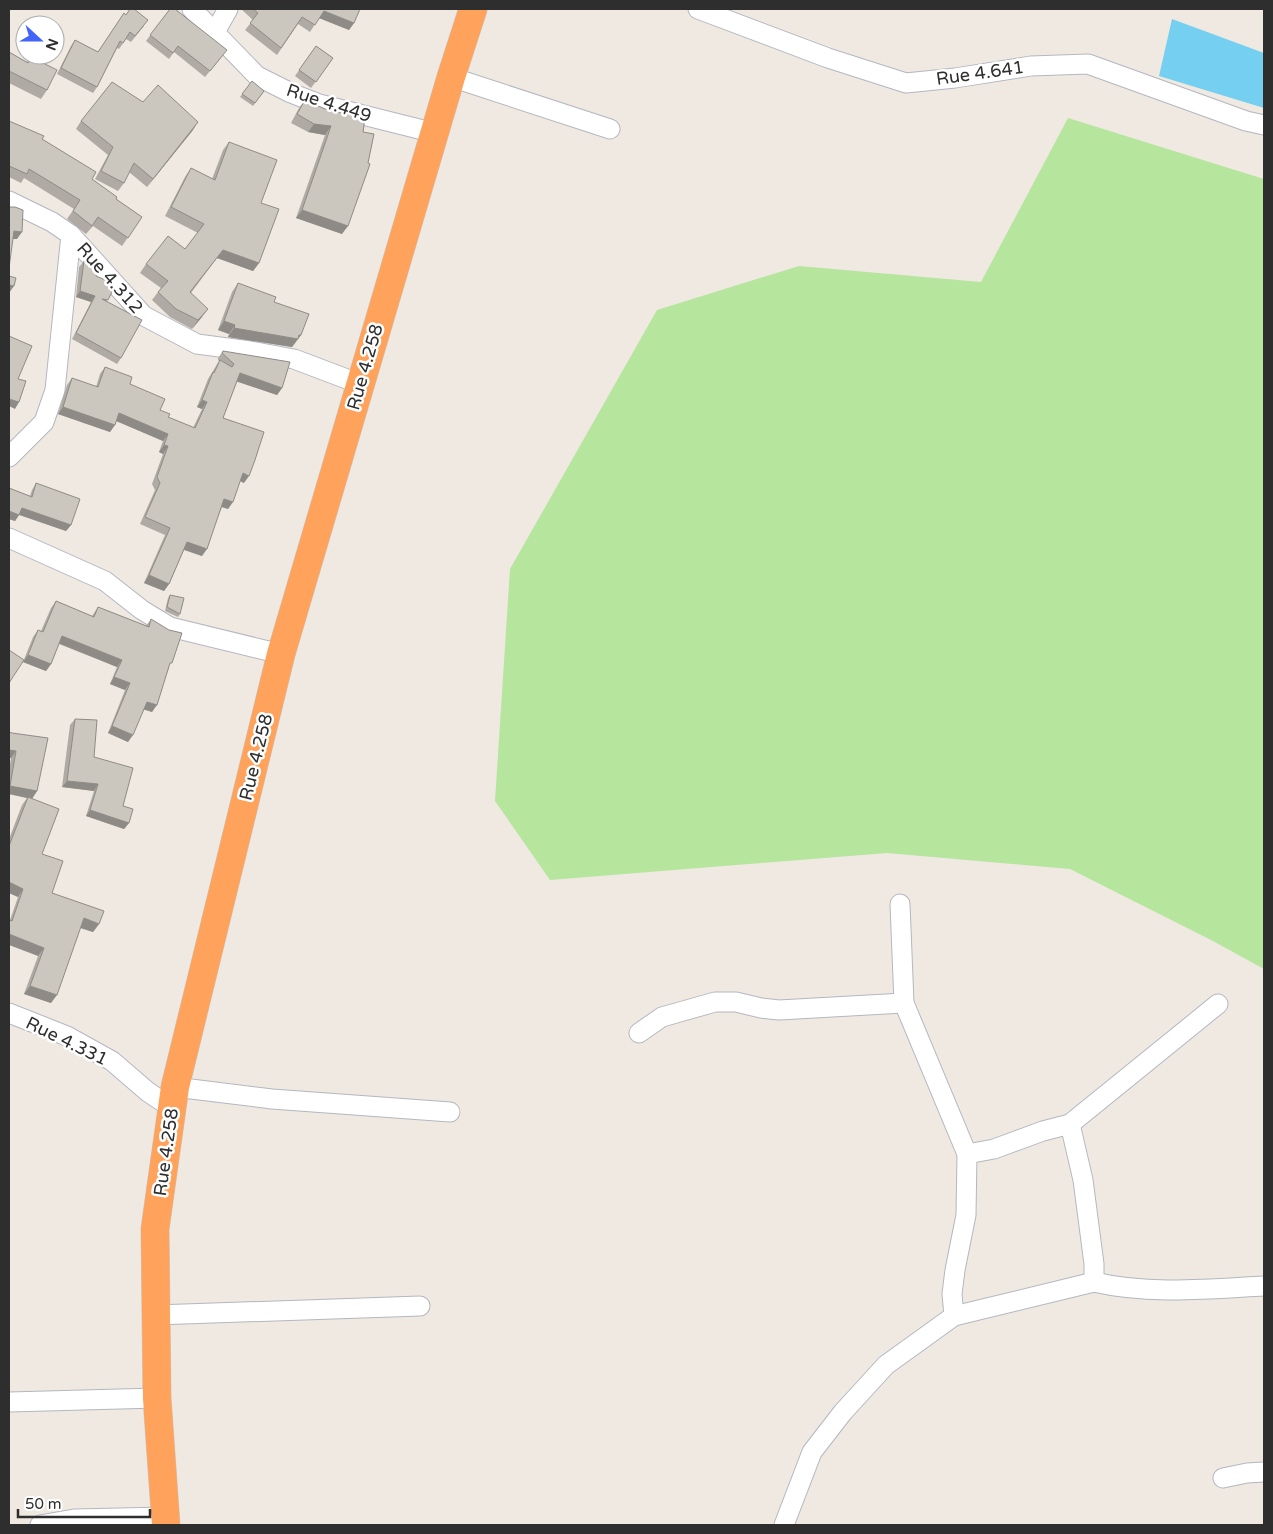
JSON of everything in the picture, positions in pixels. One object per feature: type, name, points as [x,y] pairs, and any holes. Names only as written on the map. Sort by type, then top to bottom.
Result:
[{"type":"highway","name":"Rue 4.258","points":[[166,1521],[157,1398],[155,1229],[173,1097],[281,654],[451,77],[473,9]]},
{"type":"street","name":"Rue 4.449","points":[[192,9],[257,76],[319,104],[435,134]]},
{"type":"street","points":[[215,32],[228,9]]},
{"type":"street","name":"Rue 4.641","points":[[698,9],[828,58],[906,83],[955,78],[1030,66],[1088,64],[1246,121],[1264,125]]},
{"type":"street","points":[[451,77],[610,129]]},
{"type":"street","name":"Rue 4.312","points":[[9,201],[52,222],[70,235],[144,316],[197,344],[294,359],[360,384]]},
{"type":"street","points":[[9,457],[44,422],[55,390],[70,235]]},
{"type":"street","points":[[9,538],[105,581],[142,610],[170,627],[281,654]]},
{"type":"street","points":[[900,904],[904,1003],[967,1154],[966,1216],[954,1270],[952,1294],[954,1316]]},
{"type":"street","points":[[639,1033],[662,1017],[715,1002],[736,1002],[779,1010],[904,1003]]},
{"type":"street","points":[[967,1154],[994,1149],[1070,1124],[1218,1004]]},
{"type":"street","name":"Rue 4.331","points":[[9,1013],[68,1036],[112,1061],[148,1092],[173,1097]]},
{"type":"street","points":[[173,1097],[272,1099],[450,1112]]},
{"type":"street","points":[[1070,1124],[1083,1180],[1094,1264],[1094,1282]]},
{"type":"street","points":[[784,1525],[812,1452],[843,1412],[886,1365],[954,1316],[1094,1282],[1115,1287],[1181,1290],[1264,1286]]},
{"type":"street","points":[[155,1315],[420,1306]]},
{"type":"street","points":[[9,1402],[157,1398]]},
{"type":"street","points":[[1223,1478],[1247,1472],[1264,1472]]},
{"type":"street","points":[[40,1525],[74,1519],[166,1521]]},
{"type":"green space","points":[[1068,118],[1264,179],[1264,969],[1070,869],[887,853],[550,880],[495,801],[510,569],[657,310],[799,266],[981,282]]},
{"type":"water","points":[[1172,19],[1264,53],[1264,108],[1159,76]]},
{"type":"building","points":[[130,9],[134,9],[148,20],[135,36],[130,32],[123,43],[120,41],[97,87],[61,68],[65,65],[65,60],[75,40],[98,52],[124,13],[126,15]]},
{"type":"building","points":[[170,9],[175,9],[227,50],[210,71],[178,46],[173,53],[150,35]]},
{"type":"building","points":[[253,9],[360,9],[354,23],[324,11],[315,25],[302,17],[281,48],[250,23],[258,13]]},
{"type":"building","points":[[316,46],[333,58],[316,82],[299,70]]},
{"type":"building","points":[[9,52],[15,55],[15,65],[47,65],[57,70],[47,90],[9,71]]},
{"type":"building","points":[[252,81],[264,91],[255,103],[242,94]]},
{"type":"building","points":[[112,82],[143,102],[158,85],[198,122],[153,179],[134,163],[124,183],[101,171],[113,147],[81,121]]},
{"type":"building","points":[[305,100],[325,109],[365,118],[363,132],[374,134],[368,163],[370,164],[348,226],[302,210],[331,126],[314,124],[297,114]]},
{"type":"building","points":[[9,121],[44,136],[42,139],[96,172],[92,179],[142,217],[128,238],[98,217],[92,226],[73,211],[80,200],[29,169],[27,174],[9,166]]},
{"type":"building","points":[[229,142],[277,160],[261,203],[279,209],[259,263],[223,250],[190,292],[208,309],[198,320],[176,309],[158,292],[168,281],[146,264],[168,236],[185,249],[204,224],[171,207],[191,168],[215,180]]},
{"type":"building","points":[[9,207],[23,210],[22,232],[14,231],[9,268]]},
{"type":"building","points":[[84,261],[92,264],[98,270],[96,276],[108,281],[114,288],[108,300],[102,299],[142,320],[121,358],[76,333],[95,296],[80,291]]},
{"type":"building","points":[[9,276],[16,278],[14,286],[9,285]]},
{"type":"building","points":[[238,283],[276,297],[274,302],[309,314],[298,339],[234,328],[235,325],[224,321]]},
{"type":"building","points":[[9,336],[32,346],[18,379],[26,381],[19,402],[9,399]]},
{"type":"building","points":[[223,351],[290,362],[282,388],[240,373],[223,418],[264,432],[255,460],[249,476],[243,473],[233,502],[224,499],[207,549],[187,542],[169,584],[149,575],[170,528],[145,517],[160,483],[157,477],[168,446],[164,445],[168,434],[119,413],[115,425],[63,407],[72,378],[98,387],[105,367],[132,377],[130,384],[165,399],[160,410],[170,414],[168,417],[195,428],[207,402],[202,400],[220,360],[232,367],[234,364],[222,353]]},
{"type":"building","points":[[36,483],[80,499],[71,525],[22,508],[19,515],[9,511],[9,488],[32,497]]},
{"type":"building","points":[[170,595],[184,598],[180,614],[167,607]]},
{"type":"building","points":[[56,601],[94,617],[98,607],[149,627],[151,619],[169,630],[182,633],[157,705],[147,702],[133,735],[112,726],[130,683],[114,677],[122,660],[62,636],[51,664],[28,655],[38,630],[43,632]]},
{"type":"building","points":[[9,650],[24,660],[9,683]]},
{"type":"building","points":[[75,719],[97,720],[94,757],[133,768],[123,806],[133,809],[129,823],[90,810],[98,784],[67,781]]},
{"type":"building","points":[[9,732],[48,738],[37,791],[10,786],[16,751],[9,750]]},
{"type":"building","points":[[28,797],[59,809],[42,854],[63,861],[52,893],[104,911],[99,924],[84,918],[57,995],[30,986],[44,948],[9,934],[9,920],[12,921],[23,889],[9,882],[9,846]]}]
